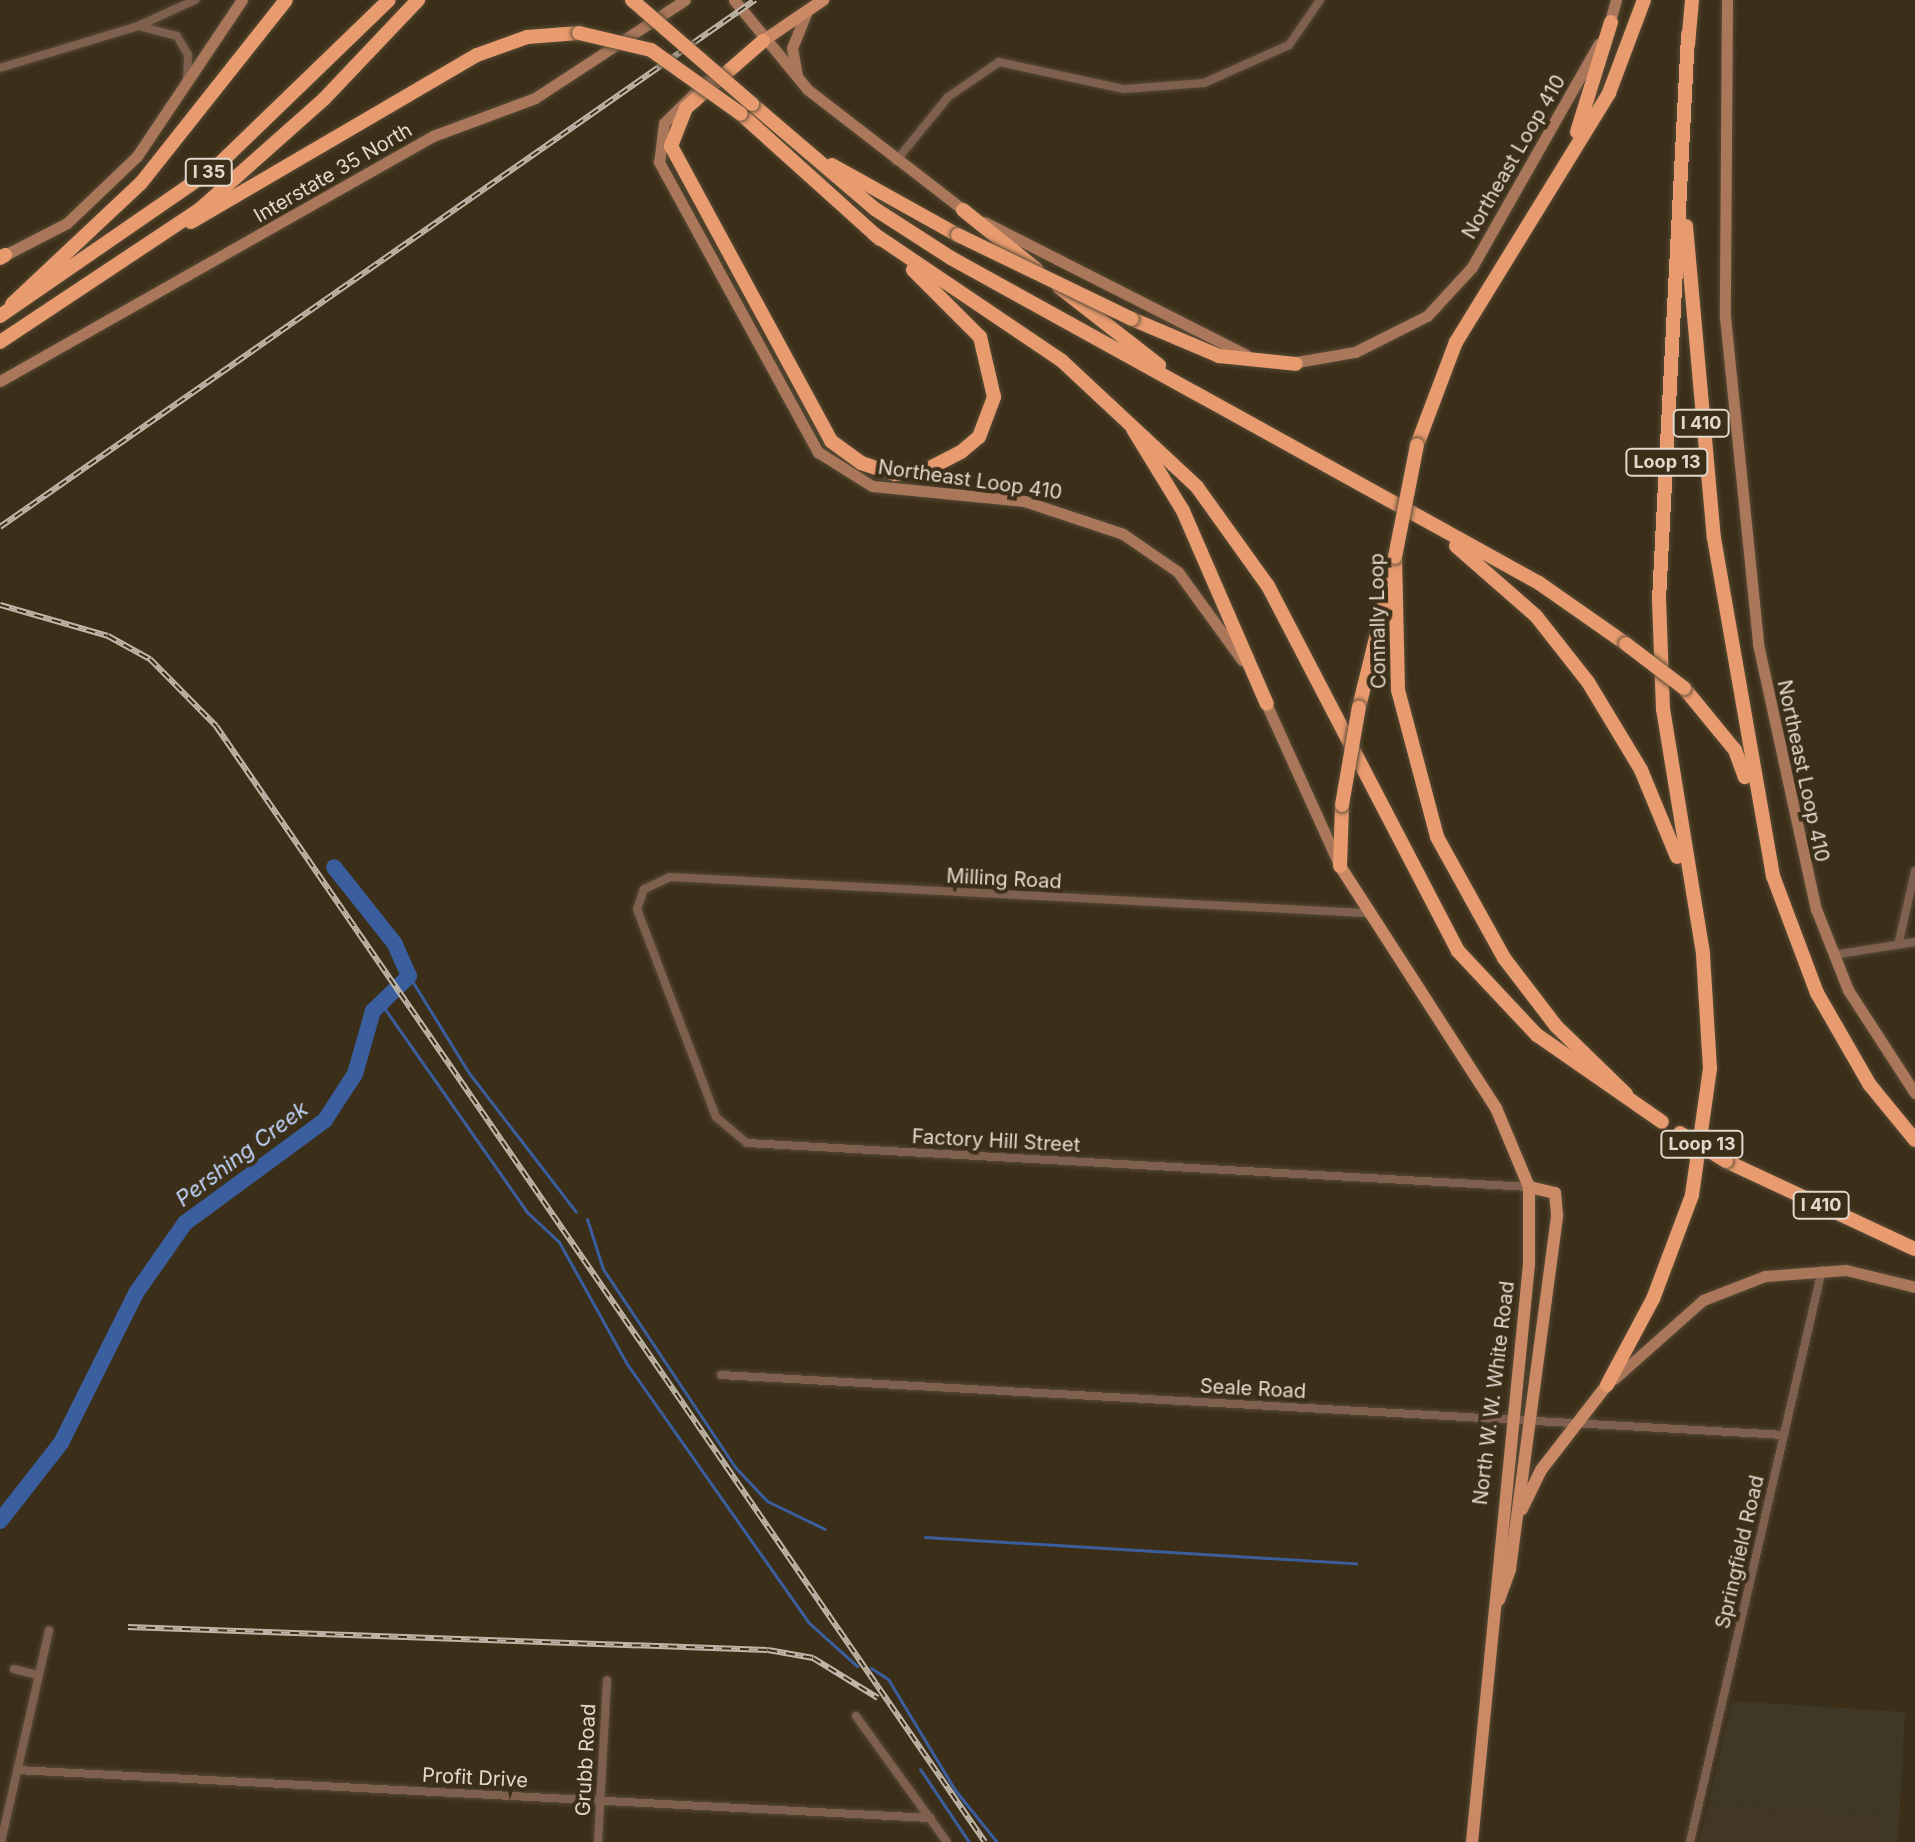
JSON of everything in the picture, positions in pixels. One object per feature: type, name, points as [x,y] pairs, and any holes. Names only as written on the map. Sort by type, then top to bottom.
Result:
[{"type":"highway","points":[[2,314],[141,183],[286,0]]},
{"type":"highway","name":"I 35","points":[[2,314],[216,167],[389,0]]},
{"type":"highway","name":"I 35","points":[[0,342],[175,228],[289,133],[418,0]]},
{"type":"highway","points":[[632,0],[746,109],[874,234],[967,319],[993,374],[989,419],[979,437],[924,471],[876,470],[831,441],[675,159],[672,132],[686,108],[763,41]]},
{"type":"highway","name":"Connally Loop","points":[[1644,0],[1609,93],[1456,342],[1417,445],[1395,557],[1398,690],[1437,837],[1504,958],[1556,1026],[1662,1122],[1726,1161],[1915,1249]]},
{"type":"highway","name":"I 410","points":[[1692,0],[1688,35],[1693,346],[1757,808],[1817,993],[1870,1085],[1915,1140]]},
{"type":"highway","points":[[1560,176],[1596,86],[1611,22]]},
{"type":"highway","points":[[175,228],[477,55],[527,37],[579,33],[651,50],[746,109],[951,258],[1421,521],[1539,583],[1684,688],[1735,750],[1757,808]]},
{"type":"highway","name":"Loop 13","points":[[1607,1385],[1677,1241],[1706,1125],[1710,1015],[1663,709],[1659,600],[1688,35]]},
{"type":"highway","points":[[794,143],[958,235],[1132,319],[1219,356],[1296,364]]},
{"type":"highway","points":[[963,210],[1201,397]]},
{"type":"highway","points":[[874,234],[1114,403],[1197,487],[1268,586],[1458,951],[1537,1035],[1662,1122]]},
{"type":"highway","points":[[1114,403],[1183,511],[1267,704]]},
{"type":"highway","points":[[1421,521],[1536,616],[1588,682],[1641,770],[1688,887]]},
{"type":"highway","name":"Loop 13","points":[[1340,866],[1342,805],[1359,707],[1395,557]]},
{"type":"main road","points":[[2,257],[67,223],[107,187],[186,84],[242,0]]},
{"type":"main road","name":"Interstate 35 North","points":[[0,381],[433,136],[535,98],[685,0]]},
{"type":"main road","name":"Northeast Loop 410","points":[[734,0],[763,41],[799,80],[896,161],[963,210],[1206,339],[1296,364],[1355,352],[1427,316],[1472,267],[1611,22],[1616,0]]},
{"type":"main road","points":[[763,41],[823,0]]},
{"type":"main road","name":"Northeast Loop 410","points":[[1727,0],[1722,220],[1735,464],[1779,753],[1833,955],[1877,1042],[1915,1093]]},
{"type":"main road","points":[[799,80],[792,48],[807,11]]},
{"type":"main road","name":"Northeast Loop 410","points":[[763,41],[679,102],[657,151],[669,187],[818,452],[872,486],[1024,501],[1123,534],[1178,572],[1206,604],[1267,704],[1340,866]]},
{"type":"main road","name":"North W. W. White Road","points":[[1340,866],[1365,913],[1496,1108],[1529,1187],[1529,1264],[1494,1564],[1497,1604]]},
{"type":"main road","name":"North W. W. White Road","points":[[1472,1842],[1497,1604],[1516,1523],[1526,1421],[1558,1205],[1551,1189],[1529,1187]]},
{"type":"main road","points":[[1607,1385],[1703,1300],[1765,1276],[1822,1269],[1915,1287]]},
{"type":"main road","name":"North W. W. White Road","points":[[1516,1523],[1576,1423],[1607,1385]]},
{"type":"street","points":[[0,68],[138,26],[195,0]]},
{"type":"street","points":[[896,161],[948,97],[984,68],[1018,62],[1124,89],[1204,83],[1289,45],[1320,0]]},
{"type":"street","points":[[138,26],[177,36],[189,62],[186,84]]},
{"type":"street","points":[[1899,941],[1915,871]]},
{"type":"street","name":"Milling Road","points":[[644,889],[670,877],[1365,913]]},
{"type":"street","name":"Factory Hill Street","points":[[644,889],[638,920],[716,1117],[747,1143],[1529,1187]]},
{"type":"street","points":[[1833,955],[1899,941],[1915,942]]},
{"type":"street","name":"Springfield Road","points":[[1690,1842],[1822,1269]]},
{"type":"street","name":"Seale Road","points":[[721,1375],[1783,1435]]},
{"type":"street","points":[[1,1842],[49,1630]]},
{"type":"street","points":[[14,1669],[38,1675]]},
{"type":"street","name":"Grubb Road","points":[[598,1842],[607,1680]]},
{"type":"street","points":[[856,1716],[947,1842]]},
{"type":"street","name":"Profit Drive","points":[[17,1770],[931,1818]]},
{"type":"shaded area","points":[[1732,1701],[1905,1712],[1898,1842],[1880,1842],[1881,1814],[1708,1805]]},
{"type":"shaded area","points":[[1708,1805],[1882,1814],[1880,1842],[1699,1842]]},
{"type":"waterway","name":"Pershing Creek","points":[[0,1521],[61,1443],[136,1293],[185,1223],[325,1120],[355,1074],[373,1011],[409,976],[395,944],[334,867]]},
{"type":"waterway","points":[[409,976],[469,1073],[576,1212]]},
{"type":"waterway","points":[[380,1002],[528,1213],[559,1242],[627,1364],[808,1622],[857,1666]]},
{"type":"waterway","points":[[587,1219],[603,1269],[735,1467],[767,1501],[825,1529]]},
{"type":"waterway","points":[[925,1537],[1356,1563]]},
{"type":"waterway","points":[[871,1668],[888,1679],[955,1790],[997,1842]]},
{"type":"waterway","points":[[920,1769],[969,1842]]},
{"type":"railway","points":[[0,527],[755,0]]},
{"type":"railway","points":[[0,605],[108,636],[150,659],[216,726],[985,1842]]},
{"type":"railway","points":[[128,1627],[768,1650],[813,1658],[878,1698]]}]
